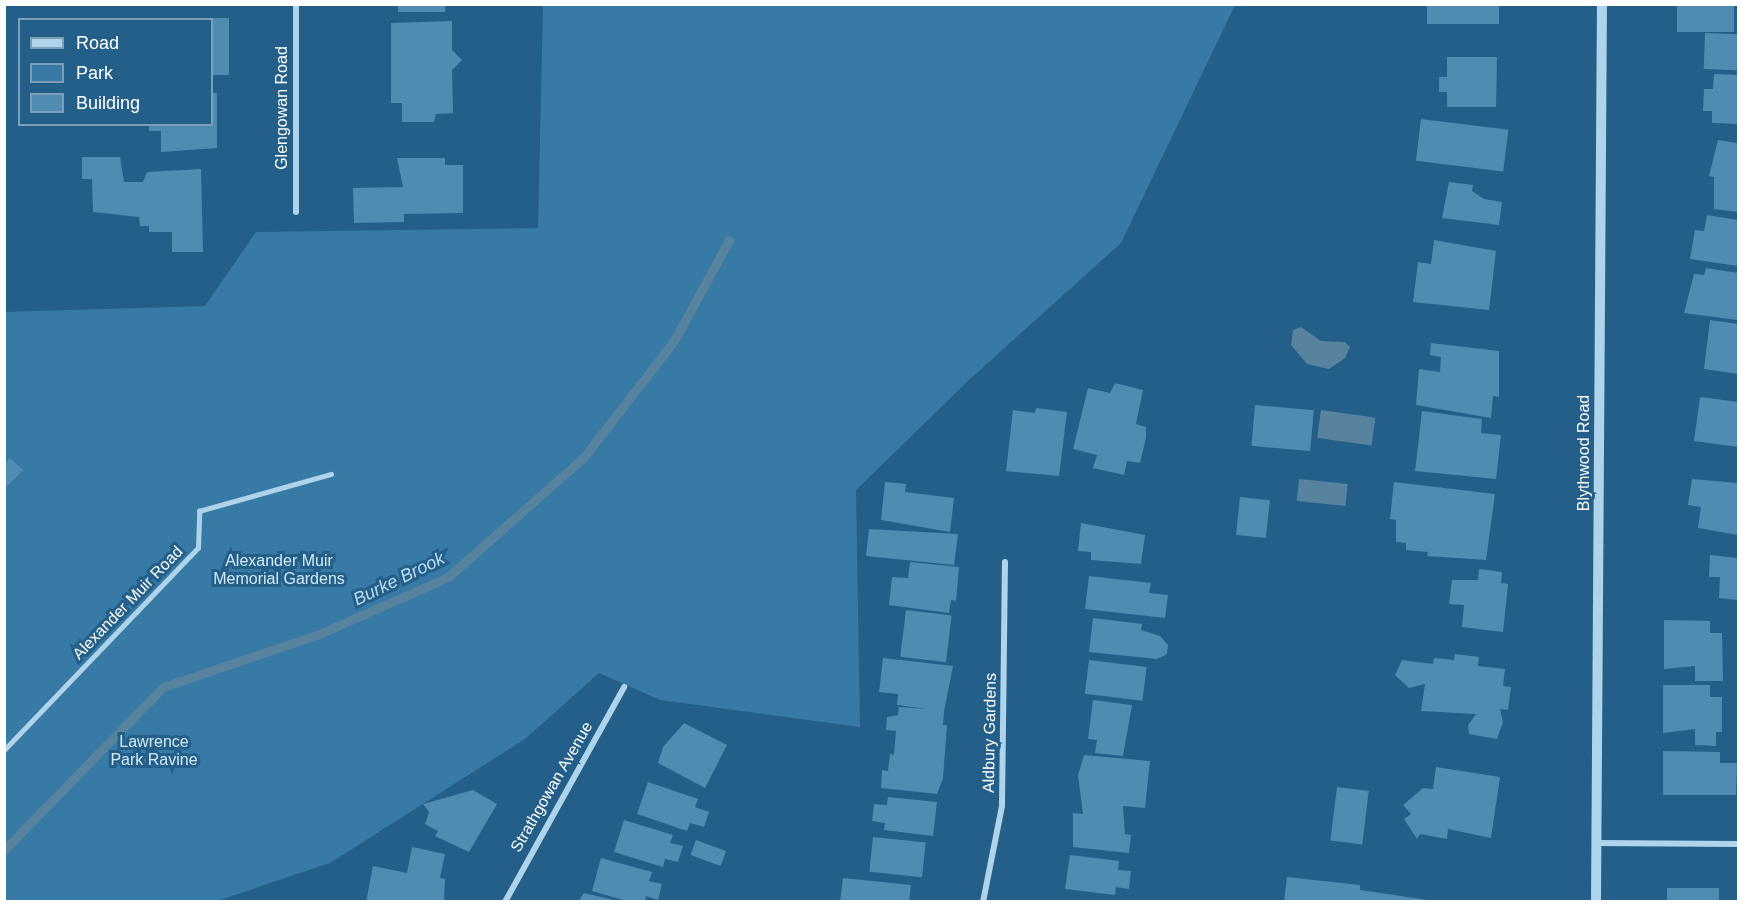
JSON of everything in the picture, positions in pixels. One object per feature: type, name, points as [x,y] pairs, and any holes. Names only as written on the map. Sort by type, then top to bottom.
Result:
[{"type":"street","name":"Glengowan Road","points":[[296,4],[296,212]]},
{"type":"street","name":"Blythwood Road","points":[[1596,902],[1602,4]]},
{"type":"street","name":"Aldbury Gardens","points":[[983,902],[998,844],[1004,774],[1005,562]]},
{"type":"street","name":"Strathgowan Avenue","points":[[505,902],[624,687]]},
{"type":"street","points":[[1596,843],[1738,844]]},
{"type":"lane","name":"Alexander Muir Road","points":[[4,750],[198,548],[199,511],[332,474]]},
{"type":"green space","name":"Alexander Muir Memorial Gardens","points":[[543,5],[1235,5],[1121,243],[970,379],[856,490],[860,727],[660,700],[599,673],[525,739],[330,863],[217,901],[5,901],[4,312],[205,306],[256,232],[538,228]]},
{"type":"shaded area","points":[[1301,327],[1321,341],[1345,342],[1350,347],[1345,358],[1329,369],[1307,364],[1291,345],[1293,330]]},
{"type":"shaded area","points":[[1321,410],[1375,418],[1372,445],[1317,438]]},
{"type":"shaded area","points":[[1299,479],[1348,484],[1345,506],[1297,501]]},
{"type":"building","points":[[398,4],[445,4],[445,12],[398,12]]},
{"type":"building","points":[[1427,4],[1499,4],[1499,24],[1427,24]]},
{"type":"building","points":[[1677,4],[1734,4],[1734,32],[1677,32]]},
{"type":"building","points":[[213,18],[229,18],[229,75],[213,75]]},
{"type":"building","points":[[452,21],[452,50],[462,60],[452,70],[453,113],[436,114],[434,122],[402,122],[402,103],[391,103],[391,23]]},
{"type":"building","points":[[1705,33],[1738,34],[1737,70],[1704,69]]},
{"type":"building","points":[[1447,57],[1497,57],[1496,107],[1447,107],[1447,92],[1439,92],[1439,77],[1447,77]]},
{"type":"building","points":[[1714,74],[1738,75],[1738,124],[1712,123],[1712,111],[1703,111],[1704,89],[1713,89]]},
{"type":"building","points":[[213,93],[217,93],[217,148],[161,152],[161,131],[149,131],[149,126],[213,126]]},
{"type":"building","points":[[1421,119],[1508,130],[1503,171],[1416,161]]},
{"type":"building","points":[[1718,140],[1737,143],[1738,212],[1714,209],[1714,177],[1709,176]]},
{"type":"building","points":[[82,157],[120,157],[124,182],[143,182],[147,172],[201,169],[203,252],[172,252],[172,232],[149,232],[149,226],[140,226],[139,217],[93,212],[92,179],[82,179]]},
{"type":"building","points":[[397,158],[445,158],[445,165],[463,165],[463,213],[404,214],[404,222],[354,223],[353,188],[403,187]]},
{"type":"building","points":[[1449,182],[1473,185],[1472,191],[1484,199],[1502,202],[1499,225],[1442,218]]},
{"type":"building","points":[[1707,215],[1738,220],[1738,266],[1690,259],[1695,230],[1704,231]]},
{"type":"building","points":[[1434,240],[1496,251],[1489,310],[1413,302],[1418,262],[1431,264]]},
{"type":"building","points":[[1706,268],[1738,273],[1738,320],[1684,313],[1694,274],[1704,275]]},
{"type":"building","points":[[1710,320],[1738,324],[1738,374],[1704,369]]},
{"type":"building","points":[[1431,343],[1499,351],[1499,397],[1493,396],[1491,418],[1416,405],[1419,369],[1440,372],[1441,357],[1430,355]]},
{"type":"building","points":[[1115,383],[1143,390],[1136,424],[1146,427],[1146,438],[1140,463],[1127,461],[1124,475],[1093,468],[1097,455],[1073,449],[1088,388],[1110,393]]},
{"type":"building","points":[[1700,397],[1738,402],[1738,447],[1694,441]]},
{"type":"building","points":[[1255,405],[1314,410],[1310,451],[1251,446]]},
{"type":"building","points":[[1036,408],[1067,412],[1059,476],[1006,471],[1013,410],[1035,413]]},
{"type":"building","points":[[1422,411],[1482,419],[1481,433],[1501,435],[1496,479],[1415,471]]},
{"type":"building","points":[[10,458],[23,470],[4,489],[4,464]]},
{"type":"building","points":[[1692,479],[1738,483],[1738,535],[1698,528],[1701,507],[1688,505]]},
{"type":"building","points":[[885,482],[906,484],[905,492],[954,498],[950,532],[881,520]]},
{"type":"building","points":[[1394,482],[1495,494],[1486,560],[1427,556],[1428,552],[1406,550],[1406,543],[1396,542],[1396,520],[1390,519]]},
{"type":"building","points":[[1240,497],[1270,500],[1266,538],[1236,535]]},
{"type":"building","points":[[1081,523],[1145,535],[1141,564],[1091,560],[1091,552],[1078,551]]},
{"type":"building","points":[[869,529],[958,534],[954,565],[866,556]]},
{"type":"building","points":[[1710,555],[1738,558],[1738,600],[1719,598],[1720,577],[1709,577]]},
{"type":"building","points":[[910,562],[959,567],[956,601],[951,600],[949,613],[889,605],[892,577],[908,578]]},
{"type":"building","points":[[1479,569],[1502,572],[1501,583],[1508,584],[1503,632],[1462,627],[1464,605],[1449,604],[1452,580],[1478,580]]},
{"type":"building","points":[[1089,576],[1151,583],[1149,593],[1168,595],[1165,618],[1085,609]]},
{"type":"building","points":[[906,610],[952,616],[946,662],[900,657]]},
{"type":"building","points":[[1093,618],[1142,624],[1141,630],[1160,636],[1168,645],[1167,654],[1157,659],[1089,652]]},
{"type":"building","points":[[1664,620],[1710,621],[1710,633],[1722,633],[1723,681],[1695,681],[1695,666],[1664,669]]},
{"type":"building","points":[[1455,654],[1479,657],[1478,666],[1505,669],[1503,686],[1511,687],[1508,710],[1500,709],[1503,722],[1497,739],[1469,734],[1468,725],[1476,714],[1421,711],[1425,684],[1409,688],[1395,675],[1402,660],[1433,664],[1434,658],[1454,660]]},
{"type":"building","points":[[883,658],[953,666],[944,711],[943,725],[947,725],[943,778],[937,794],[881,788],[882,770],[888,771],[890,754],[894,755],[896,731],[886,730],[887,717],[898,715],[899,707],[927,709],[897,705],[898,694],[879,692]]},
{"type":"building","points":[[1089,660],[1147,667],[1142,701],[1085,694]]},
{"type":"building","points":[[1663,685],[1710,685],[1710,697],[1722,697],[1722,732],[1716,732],[1716,746],[1695,745],[1695,729],[1663,733]]},
{"type":"building","points":[[1093,700],[1132,705],[1123,756],[1095,753],[1097,740],[1088,739]]},
{"type":"building","points":[[684,723],[727,745],[705,788],[658,763],[663,747]]},
{"type":"building","points":[[1663,751],[1720,752],[1720,763],[1737,763],[1736,795],[1663,795]]},
{"type":"building","points":[[1084,755],[1150,761],[1145,808],[1123,806],[1125,834],[1131,835],[1129,853],[1073,847],[1073,813],[1083,814],[1078,775]]},
{"type":"building","points":[[1436,767],[1500,777],[1491,838],[1448,829],[1447,839],[1420,834],[1417,839],[1404,819],[1411,814],[1403,805],[1423,788],[1433,789]]},
{"type":"building","points":[[648,782],[698,799],[695,807],[709,812],[704,827],[690,823],[687,831],[637,814]]},
{"type":"building","points":[[1337,787],[1369,791],[1362,844],[1330,841]]},
{"type":"building","points":[[473,790],[497,804],[469,852],[435,836],[438,831],[425,824],[429,812],[423,804]]},
{"type":"building","points":[[888,797],[937,802],[933,836],[884,830],[885,823],[872,821],[874,804],[887,805]]},
{"type":"building","points":[[624,820],[673,835],[670,843],[683,846],[678,862],[665,859],[663,867],[614,852]]},
{"type":"building","points":[[873,837],[926,843],[922,877],[869,872]]},
{"type":"building","points":[[696,840],[726,851],[721,866],[691,855]]},
{"type":"building","points":[[412,847],[445,854],[440,878],[445,879],[444,902],[366,902],[373,866],[407,873]]},
{"type":"building","points":[[1070,855],[1119,861],[1118,870],[1131,871],[1129,889],[1116,887],[1115,895],[1065,889]]},
{"type":"building","points":[[601,858],[652,872],[649,881],[662,884],[658,900],[646,896],[645,902],[630,902],[592,891]]},
{"type":"building","points":[[1287,877],[1360,885],[1360,890],[1441,902],[1284,902]]},
{"type":"building","points":[[843,878],[911,885],[909,902],[840,902]]},
{"type":"building","points":[[1667,888],[1719,888],[1719,902],[1667,902]]},
{"type":"building","points":[[584,893],[618,901],[618,902],[578,902]]},
{"type":"waterway","name":"Burke Brook","points":[[4,850],[163,687],[317,635],[448,577],[584,457],[674,341],[729,240]]},
{"type":"park label","name":"Lawrence Park Ravine","points":[[154,751]]}]
